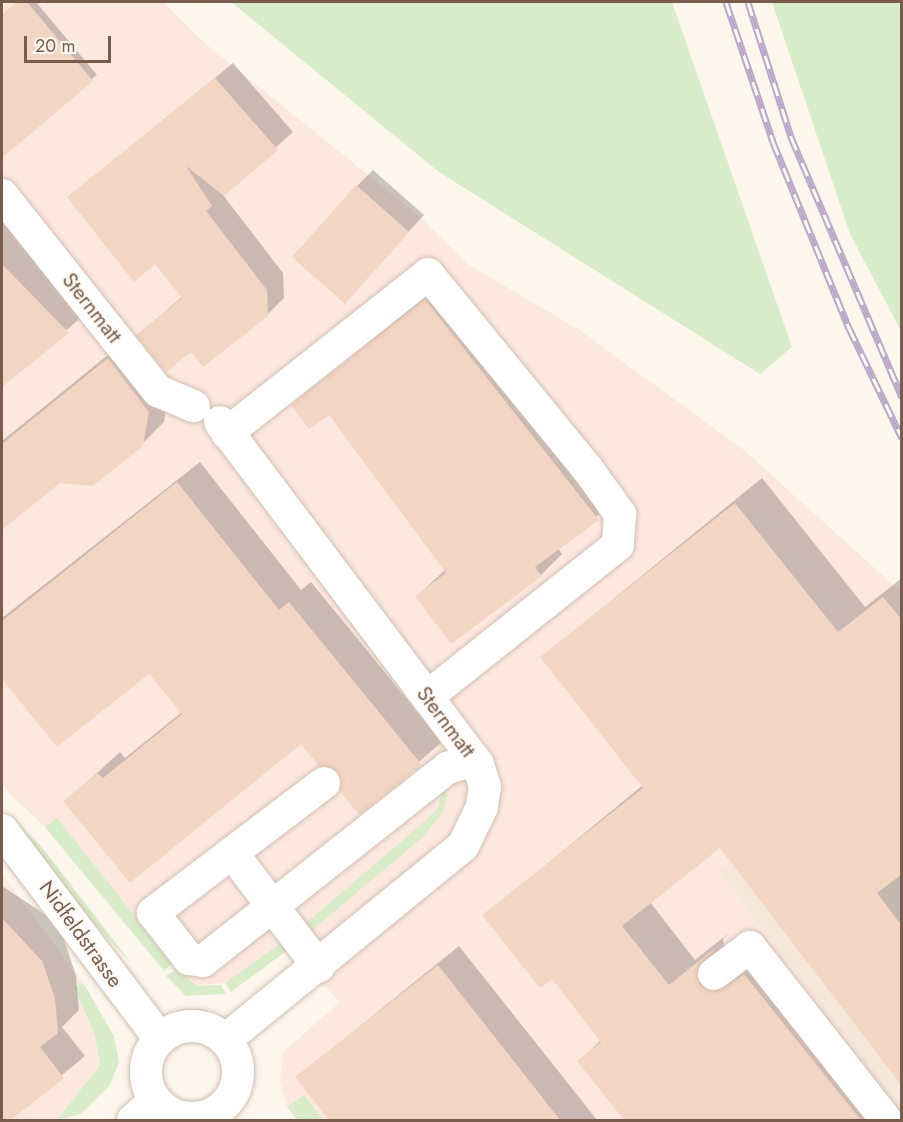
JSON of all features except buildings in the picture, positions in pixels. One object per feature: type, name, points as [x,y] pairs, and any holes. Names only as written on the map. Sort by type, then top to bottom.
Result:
[{"type":"street","name":"Sternmatt","points":[[2,195],[158,391],[214,420],[475,760],[485,787],[483,807],[463,846],[319,967],[225,1040]]},
{"type":"street","points":[[214,420],[428,274],[587,468],[620,514],[618,545],[427,697]]},
{"type":"street","points":[[324,783],[153,913],[189,959],[203,961],[447,768],[475,760]]},
{"type":"street","name":"Nidfeldstrasse","points":[[2,830],[160,1039]]},
{"type":"street","points":[[232,854],[319,967]]},
{"type":"street","points":[[714,974],[750,947],[886,1120]]},
{"type":"street","points":[[193,1026],[225,1040],[238,1075],[227,1114],[187,1118],[144,1110],[146,1069],[160,1039],[193,1026]]},
{"type":"shaded area","points":[[2,2],[163,2],[201,40],[420,217],[469,265],[578,329],[744,450],[901,592],[901,725],[718,871],[901,1111],[889,1120],[324,1120],[304,1095],[287,1107],[280,1081],[283,1052],[340,1002],[282,942],[231,982],[197,986],[184,978],[57,819],[45,827],[10,794],[2,783]]},
{"type":"shaded area","points":[[901,725],[902,1111],[718,871]]},
{"type":"shaded area","points":[[2,874],[84,984],[74,988],[95,1036],[100,1065],[57,1120],[2,1120]]},
{"type":"green space","points":[[231,2],[672,2],[792,347],[760,374],[439,172]]},
{"type":"green space","points":[[772,2],[901,2],[901,331],[850,234]]},
{"type":"green space","points":[[449,782],[444,811],[423,837],[311,931],[306,923],[438,808],[443,783]]},
{"type":"green space","points":[[7,815],[41,846],[132,964],[91,921]]},
{"type":"green space","points":[[57,818],[173,964],[164,971],[45,827]]},
{"type":"green space","points":[[282,942],[289,949],[231,992],[225,983]]},
{"type":"green space","points":[[177,969],[197,986],[221,985],[226,994],[186,996],[166,976]]},
{"type":"green space","points":[[84,984],[114,1036],[119,1062],[110,1085],[81,1114],[57,1120],[100,1065],[95,1036],[74,987]]},
{"type":"green space","points":[[304,1095],[324,1120],[297,1120],[287,1107]]},
{"type":"railway","points":[[726,2],[773,142],[849,328],[902,438]]},
{"type":"railway","points":[[748,2],[791,137],[902,397]]}]
